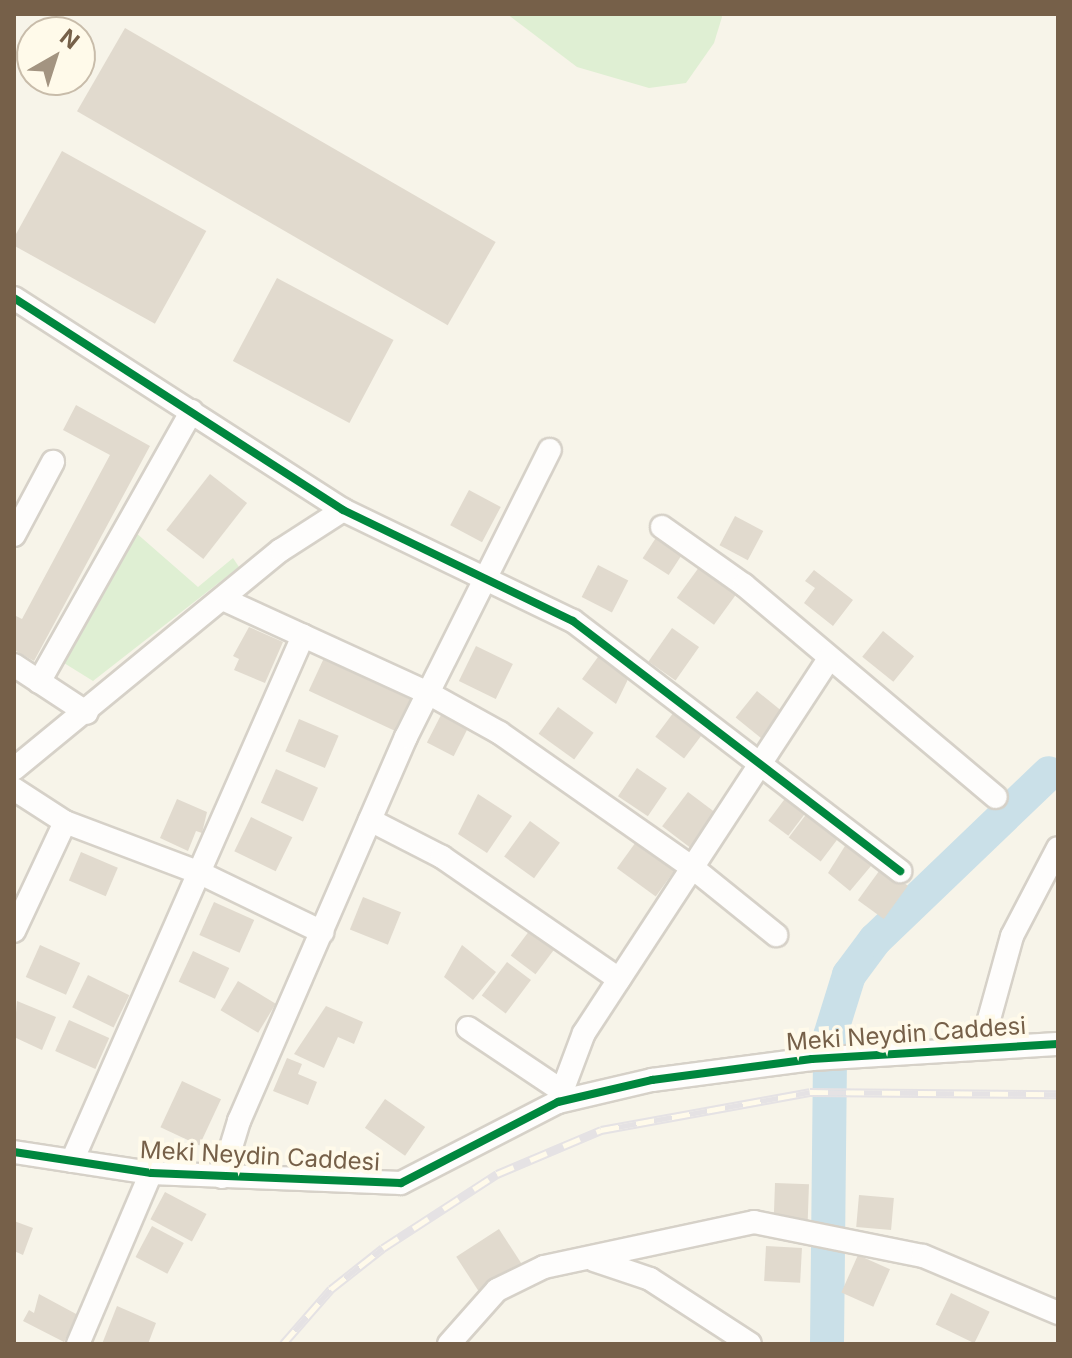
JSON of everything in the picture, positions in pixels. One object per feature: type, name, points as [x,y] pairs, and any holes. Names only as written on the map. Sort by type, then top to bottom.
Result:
[{"type":"street","points":[[14,298],[343,510],[573,621],[900,871]]},
{"type":"street","points":[[39,682],[192,411]]},
{"type":"street","points":[[222,1177],[239,1121],[370,820],[428,693],[550,450]]},
{"type":"street","points":[[14,535],[53,462]]},
{"type":"street","points":[[14,769],[87,713],[223,599],[343,510]]},
{"type":"street","points":[[662,527],[744,585],[996,797]]},
{"type":"street","points":[[223,599],[428,693],[563,775],[693,868],[776,935]]},
{"type":"street","points":[[72,1161],[303,636]]},
{"type":"street","points":[[468,1028],[560,1097],[584,1033],[829,658]]},
{"type":"street","points":[[14,665],[87,713]]},
{"type":"street","points":[[14,789],[65,822],[200,873],[322,932]]},
{"type":"street","points":[[370,820],[442,857],[619,979]]},
{"type":"street","points":[[14,931],[65,822]]},
{"type":"street","points":[[981,1048],[1012,936],[1058,848]]},
{"type":"street","name":"Meki Neydin Caddesi","points":[[14,1152],[151,1173],[401,1183],[560,1097],[652,1080],[812,1059],[1058,1044]]},
{"type":"street","points":[[78,1344],[151,1173]]},
{"type":"street","points":[[449,1344],[497,1290],[544,1267],[754,1222],[817,1235],[841,1236],[923,1256],[1058,1313]]},
{"type":"street","points":[[582,1259],[616,1263],[650,1279],[750,1344]]},
{"type":"green space","points":[[507,14],[721,14],[722,17],[714,43],[686,83],[649,88],[577,67]]},
{"type":"green space","points":[[135,532],[198,587],[233,558],[239,567],[93,681],[64,663]]},
{"type":"building","points":[[125,28],[496,242],[448,325],[77,111],[86,96],[96,96],[96,78]]},
{"type":"building","points":[[62,151],[206,231],[155,324],[14,246],[14,238]]},
{"type":"building","points":[[277,278],[394,340],[349,423],[233,361]]},
{"type":"building","points":[[76,405],[150,446],[34,661],[14,650],[14,615],[22,619],[110,455],[63,430]]},
{"type":"building","points":[[210,474],[247,503],[203,559],[166,530]]},
{"type":"building","points":[[469,490],[501,507],[482,542],[450,525]]},
{"type":"building","points":[[735,516],[763,531],[748,560],[720,545]]},
{"type":"building","points":[[659,533],[685,550],[669,575],[643,558]]},
{"type":"building","points":[[705,559],[742,586],[714,625],[677,598]]},
{"type":"building","points":[[598,565],[628,580],[612,613],[582,597]]},
{"type":"building","points":[[814,570],[853,600],[833,626],[804,603],[815,588],[805,581]]},
{"type":"building","points":[[249,627],[283,642],[265,683],[234,670],[239,659],[233,656]]},
{"type":"building","points":[[672,628],[699,647],[676,681],[648,662]]},
{"type":"building","points":[[883,631],[914,656],[893,682],[862,657]]},
{"type":"building","points":[[476,646],[513,664],[496,699],[459,681]]},
{"type":"building","points":[[603,650],[632,671],[616,704],[582,679]]},
{"type":"building","points":[[324,658],[411,699],[396,731],[309,691]]},
{"type":"building","points":[[757,691],[784,713],[763,739],[736,717]]},
{"type":"building","points":[[680,704],[709,726],[684,758],[655,737]]},
{"type":"building","points":[[558,707],[594,733],[574,760],[539,734]]},
{"type":"building","points":[[441,715],[468,729],[454,756],[427,743]]},
{"type":"building","points":[[299,719],[339,736],[325,768],[285,751]]},
{"type":"building","points":[[637,768],[667,788],[648,816],[618,796]]},
{"type":"building","points":[[276,769],[318,788],[303,822],[261,803]]},
{"type":"building","points":[[688,792],[716,813],[690,847],[662,826]]},
{"type":"building","points":[[790,792],[810,807],[788,836],[768,821]]},
{"type":"building","points":[[478,794],[512,816],[487,853],[458,834]]},
{"type":"building","points":[[177,799],[207,812],[202,833],[196,831],[188,851],[160,838]]},
{"type":"building","points":[[811,808],[843,832],[821,862],[789,838]]},
{"type":"building","points":[[251,817],[292,837],[276,871],[234,851]]},
{"type":"building","points":[[530,821],[560,843],[534,878],[504,857]]},
{"type":"building","points":[[641,835],[680,863],[656,896],[617,868]]},
{"type":"building","points":[[850,838],[876,860],[850,891],[828,873]]},
{"type":"building","points":[[81,852],[118,868],[106,896],[69,881]]},
{"type":"building","points":[[882,867],[908,886],[884,919],[858,900]]},
{"type":"building","points":[[363,897],[401,912],[388,945],[350,929]]},
{"type":"building","points":[[214,902],[254,920],[240,953],[199,935]]},
{"type":"building","points":[[533,926],[558,945],[535,974],[511,956]]},
{"type":"building","points":[[40,945],[80,963],[66,995],[26,977]]},
{"type":"building","points":[[462,945],[496,972],[473,1000],[444,977]]},
{"type":"building","points":[[193,951],[229,968],[215,999],[179,982]]},
{"type":"building","points":[[507,962],[531,980],[506,1014],[482,996]]},
{"type":"building","points":[[88,975],[129,995],[114,1028],[72,1007]]},
{"type":"building","points":[[238,981],[276,1004],[258,1033],[220,1010]]},
{"type":"building","points":[[17,1001],[56,1017],[42,1050],[14,1037]]},
{"type":"building","points":[[326,1006],[363,1022],[354,1044],[338,1037],[324,1068],[294,1054]]},
{"type":"building","points":[[69,1020],[109,1038],[95,1069],[55,1051]]},
{"type":"building","points":[[287,1058],[302,1064],[298,1074],[317,1082],[308,1105],[273,1091]]},
{"type":"building","points":[[182,1081],[221,1099],[199,1145],[160,1127]]},
{"type":"building","points":[[385,1099],[425,1127],[405,1156],[365,1128]]},
{"type":"building","points":[[775,1183],[809,1184],[808,1221],[774,1220]]},
{"type":"building","points":[[165,1192],[206,1214],[192,1241],[150,1219]]},
{"type":"building","points":[[859,1195],[894,1198],[891,1230],[856,1227]]},
{"type":"building","points":[[14,1221],[33,1228],[23,1255],[14,1251]]},
{"type":"building","points":[[152,1226],[184,1243],[167,1274],[136,1257]]},
{"type":"building","points":[[499,1229],[522,1265],[480,1293],[456,1257]]},
{"type":"building","points":[[766,1246],[802,1248],[800,1283],[764,1281]]},
{"type":"building","points":[[858,1255],[890,1269],[873,1307],[841,1292]]},
{"type":"building","points":[[951,1293],[990,1312],[974,1343],[936,1324]]},
{"type":"building","points":[[39,1294],[78,1315],[64,1342],[23,1321],[29,1310],[34,1313]]},
{"type":"building","points":[[117,1306],[156,1323],[148,1344],[102,1344]]},
{"type":"waterway","points":[[827,1344],[830,1036],[849,975],[875,940],[1049,773]]},
{"type":"railway","points":[[283,1344],[331,1289],[383,1248],[497,1174],[601,1130],[810,1092],[1058,1094]]},
{"type":"cycle path","points":[[14,298],[343,510],[573,621],[900,871]]},
{"type":"cycle path","points":[[14,1152],[151,1173],[401,1183],[558,1102],[652,1080],[812,1059],[1058,1044]]}]
